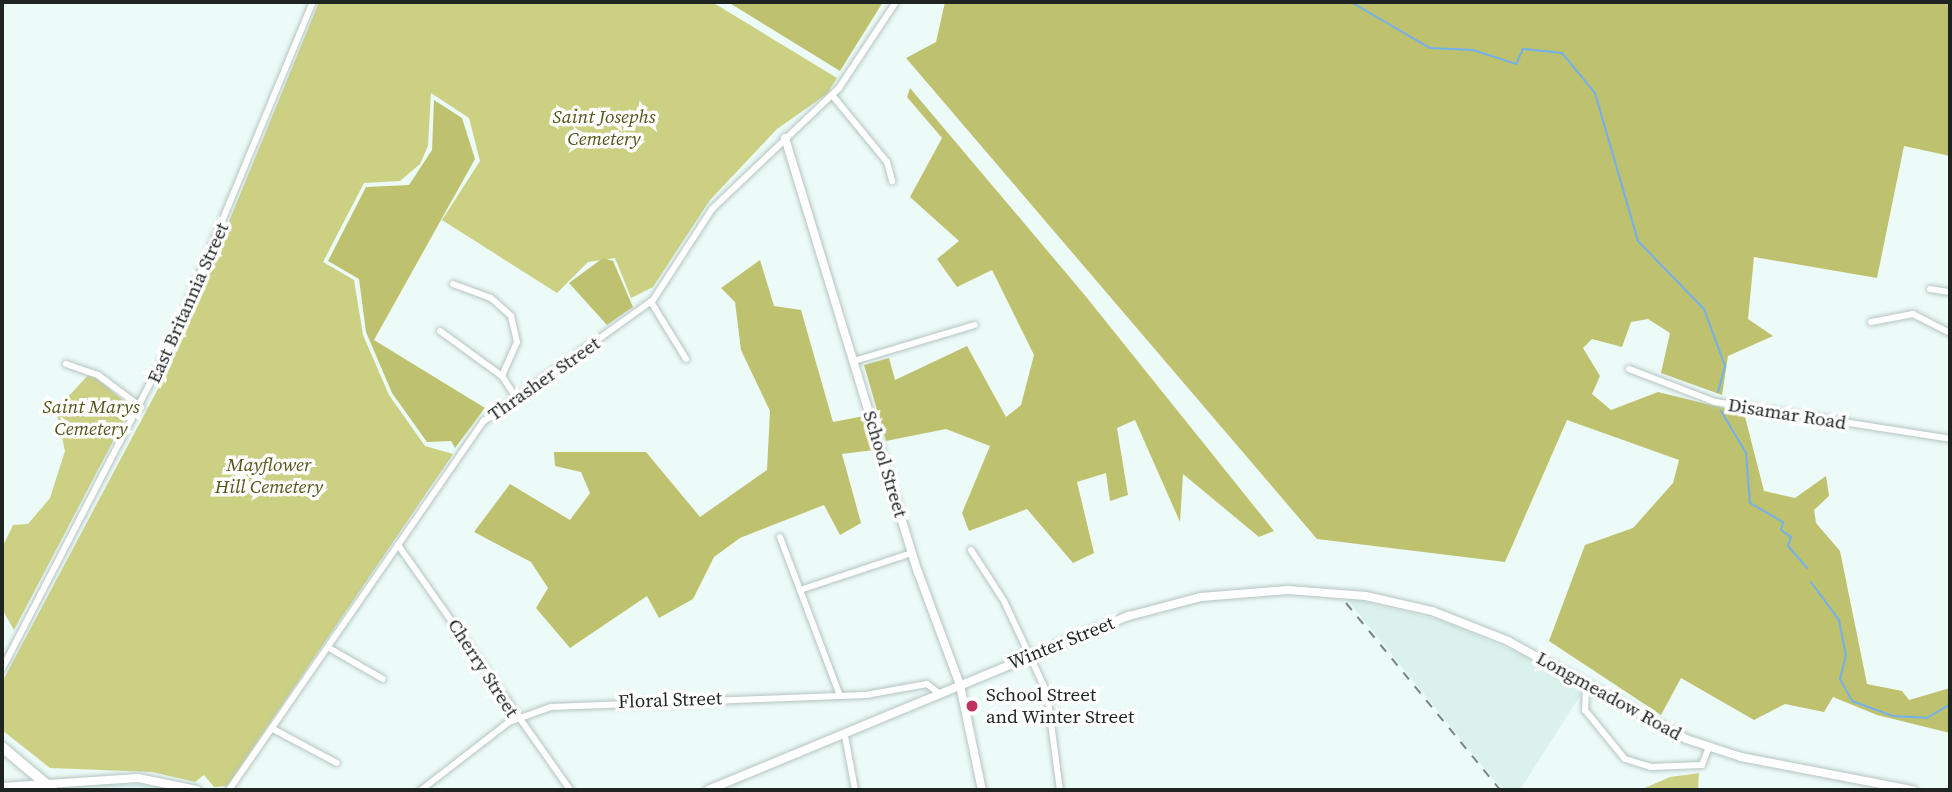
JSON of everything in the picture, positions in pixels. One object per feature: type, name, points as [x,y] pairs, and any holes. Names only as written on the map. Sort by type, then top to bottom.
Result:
[{"type":"main road","points":[[2,747],[52,790]]},
{"type":"street","name":"East Britannia Street","points":[[2,669],[141,407],[293,61],[313,2]]},
{"type":"street","name":"Thrasher Street","points":[[229,790],[479,428],[515,396],[651,302],[712,209],[832,95],[883,29],[896,2]]},
{"type":"street","points":[[832,95],[887,162],[892,181]]},
{"type":"street","name":"School Street","points":[[785,138],[912,553],[960,685],[982,790]]},
{"type":"street","points":[[453,284],[491,298],[511,316],[517,342],[502,376]]},
{"type":"street","points":[[1930,289],[1950,292]]},
{"type":"street","points":[[651,302],[686,359]]},
{"type":"street","points":[[1871,322],[1913,314],[1950,334],[1944,340]]},
{"type":"street","points":[[854,361],[975,325]]},
{"type":"street","points":[[440,331],[502,376],[515,396]]},
{"type":"street","points":[[66,364],[98,375],[141,407]]},
{"type":"street","name":"Disamar Road","points":[[1629,369],[1715,402],[1950,439]]},
{"type":"street","points":[[780,537],[840,696]]},
{"type":"street","name":"Cherry Street","points":[[398,545],[516,718],[570,790]]},
{"type":"street","points":[[971,550],[1029,656],[1050,702],[1060,790]]},
{"type":"street","points":[[800,590],[912,553]]},
{"type":"street","name":"Winter Street","points":[[708,790],[845,736],[1029,656],[1189,599],[1279,590],[1351,594]]},
{"type":"street","name":"Longmeadow Road","points":[[1351,594],[1471,624],[1709,747],[1913,790]]},
{"type":"street","points":[[329,648],[383,679]]},
{"type":"street","name":"Floral Street","points":[[421,790],[516,718],[602,702],[840,696],[927,684],[940,694]]},
{"type":"street","points":[[1586,685],[1585,710],[1625,759],[1651,766],[1702,765],[1709,747]]},
{"type":"street","points":[[273,729],[337,763]]},
{"type":"street","points":[[845,736],[855,790]]},
{"type":"street","points":[[2,787],[40,780],[138,778],[197,790]]},
{"type":"shaded area","points":[[1345,597],[1443,621],[1525,656],[1583,691],[1520,790],[1502,790]]},
{"type":"shaded area","points":[[67,784],[143,784],[175,789],[64,787]]},
{"type":"green space","name":"Mayflower Hill Cemetery","points":[[319,2],[712,2],[837,78],[827,94],[777,129],[710,200],[653,287],[631,298],[615,258],[588,262],[557,293],[442,220],[480,161],[469,118],[431,93],[428,146],[420,164],[400,181],[364,183],[323,262],[354,280],[363,335],[389,395],[425,446],[453,454],[227,786],[214,787],[204,775],[195,782],[152,772],[50,768],[2,730],[2,682],[168,370]]},
{"type":"green space","points":[[728,2],[883,2],[840,71]]},
{"type":"green space","points":[[945,2],[1950,2],[1950,156],[1904,146],[1877,278],[1754,257],[1748,319],[1773,336],[1728,356],[1722,395],[1661,373],[1670,333],[1648,319],[1631,322],[1622,347],[1592,339],[1583,348],[1600,376],[1592,394],[1611,410],[1658,392],[1744,413],[1764,491],[1795,498],[1826,476],[1829,496],[1814,510],[1816,523],[1840,551],[1867,684],[1902,691],[1909,700],[1950,688],[1950,733],[1877,715],[1833,697],[1824,712],[1785,704],[1754,720],[1681,678],[1661,715],[1549,641],[1585,545],[1633,528],[1673,483],[1679,460],[1567,420],[1505,562],[1317,539],[906,58],[936,42]]},
{"type":"green space","points":[[910,88],[1083,293],[1274,531],[1259,537],[1183,474],[1180,522],[1135,420],[1117,428],[1128,495],[1110,501],[1106,473],[1077,482],[1094,553],[1073,563],[1027,509],[969,531],[962,513],[990,446],[946,429],[886,441],[864,365],[889,358],[895,380],[967,346],[1006,417],[1021,405],[1034,355],[992,270],[957,287],[937,259],[959,241],[910,197],[942,138],[907,97]]},
{"type":"green space","points":[[434,100],[462,118],[475,159],[374,340],[485,408],[455,448],[451,441],[427,442],[392,393],[366,332],[359,279],[328,261],[366,187],[409,185],[432,150]]},
{"type":"green space","points":[[603,258],[613,261],[633,307],[607,325],[569,283]]},
{"type":"green space","points":[[760,260],[774,306],[801,310],[833,422],[864,416],[874,450],[842,454],[861,523],[840,535],[824,505],[740,538],[714,557],[693,599],[659,618],[647,596],[570,648],[536,608],[548,588],[531,562],[474,532],[510,484],[570,520],[590,493],[581,472],[555,466],[554,452],[646,452],[700,517],[767,470],[770,411],[741,350],[735,302],[721,288]]},
{"type":"green space","name":"Saint Marys Cemetery","points":[[90,373],[131,407],[14,630],[2,609],[2,548],[13,525],[28,524],[50,498],[65,451],[56,410]]},
{"type":"green space","points":[[1699,773],[1698,790],[1640,790],[1670,777]]},
{"type":"waterway","points":[[1351,2],[1430,48],[1473,50],[1516,64],[1523,49],[1562,53],[1595,93],[1638,241],[1704,309],[1725,366],[1718,392]]},
{"type":"waterway","points":[[1721,411],[1746,453],[1750,503],[1783,522],[1781,530],[1791,537],[1788,546],[1807,568]]},
{"type":"waterway","points":[[1811,582],[1839,620],[1846,655],[1840,679],[1852,701],[1893,716],[1927,718],[1950,704]]},
{"type":"railway","points":[[1346,603],[1500,790]]},
{"type":"place","name":"School Street and Winter Street","points":[[972,706]]},
{"type":"park label","name":"Saint Josephs Cemetery","points":[[604,128]]}]
